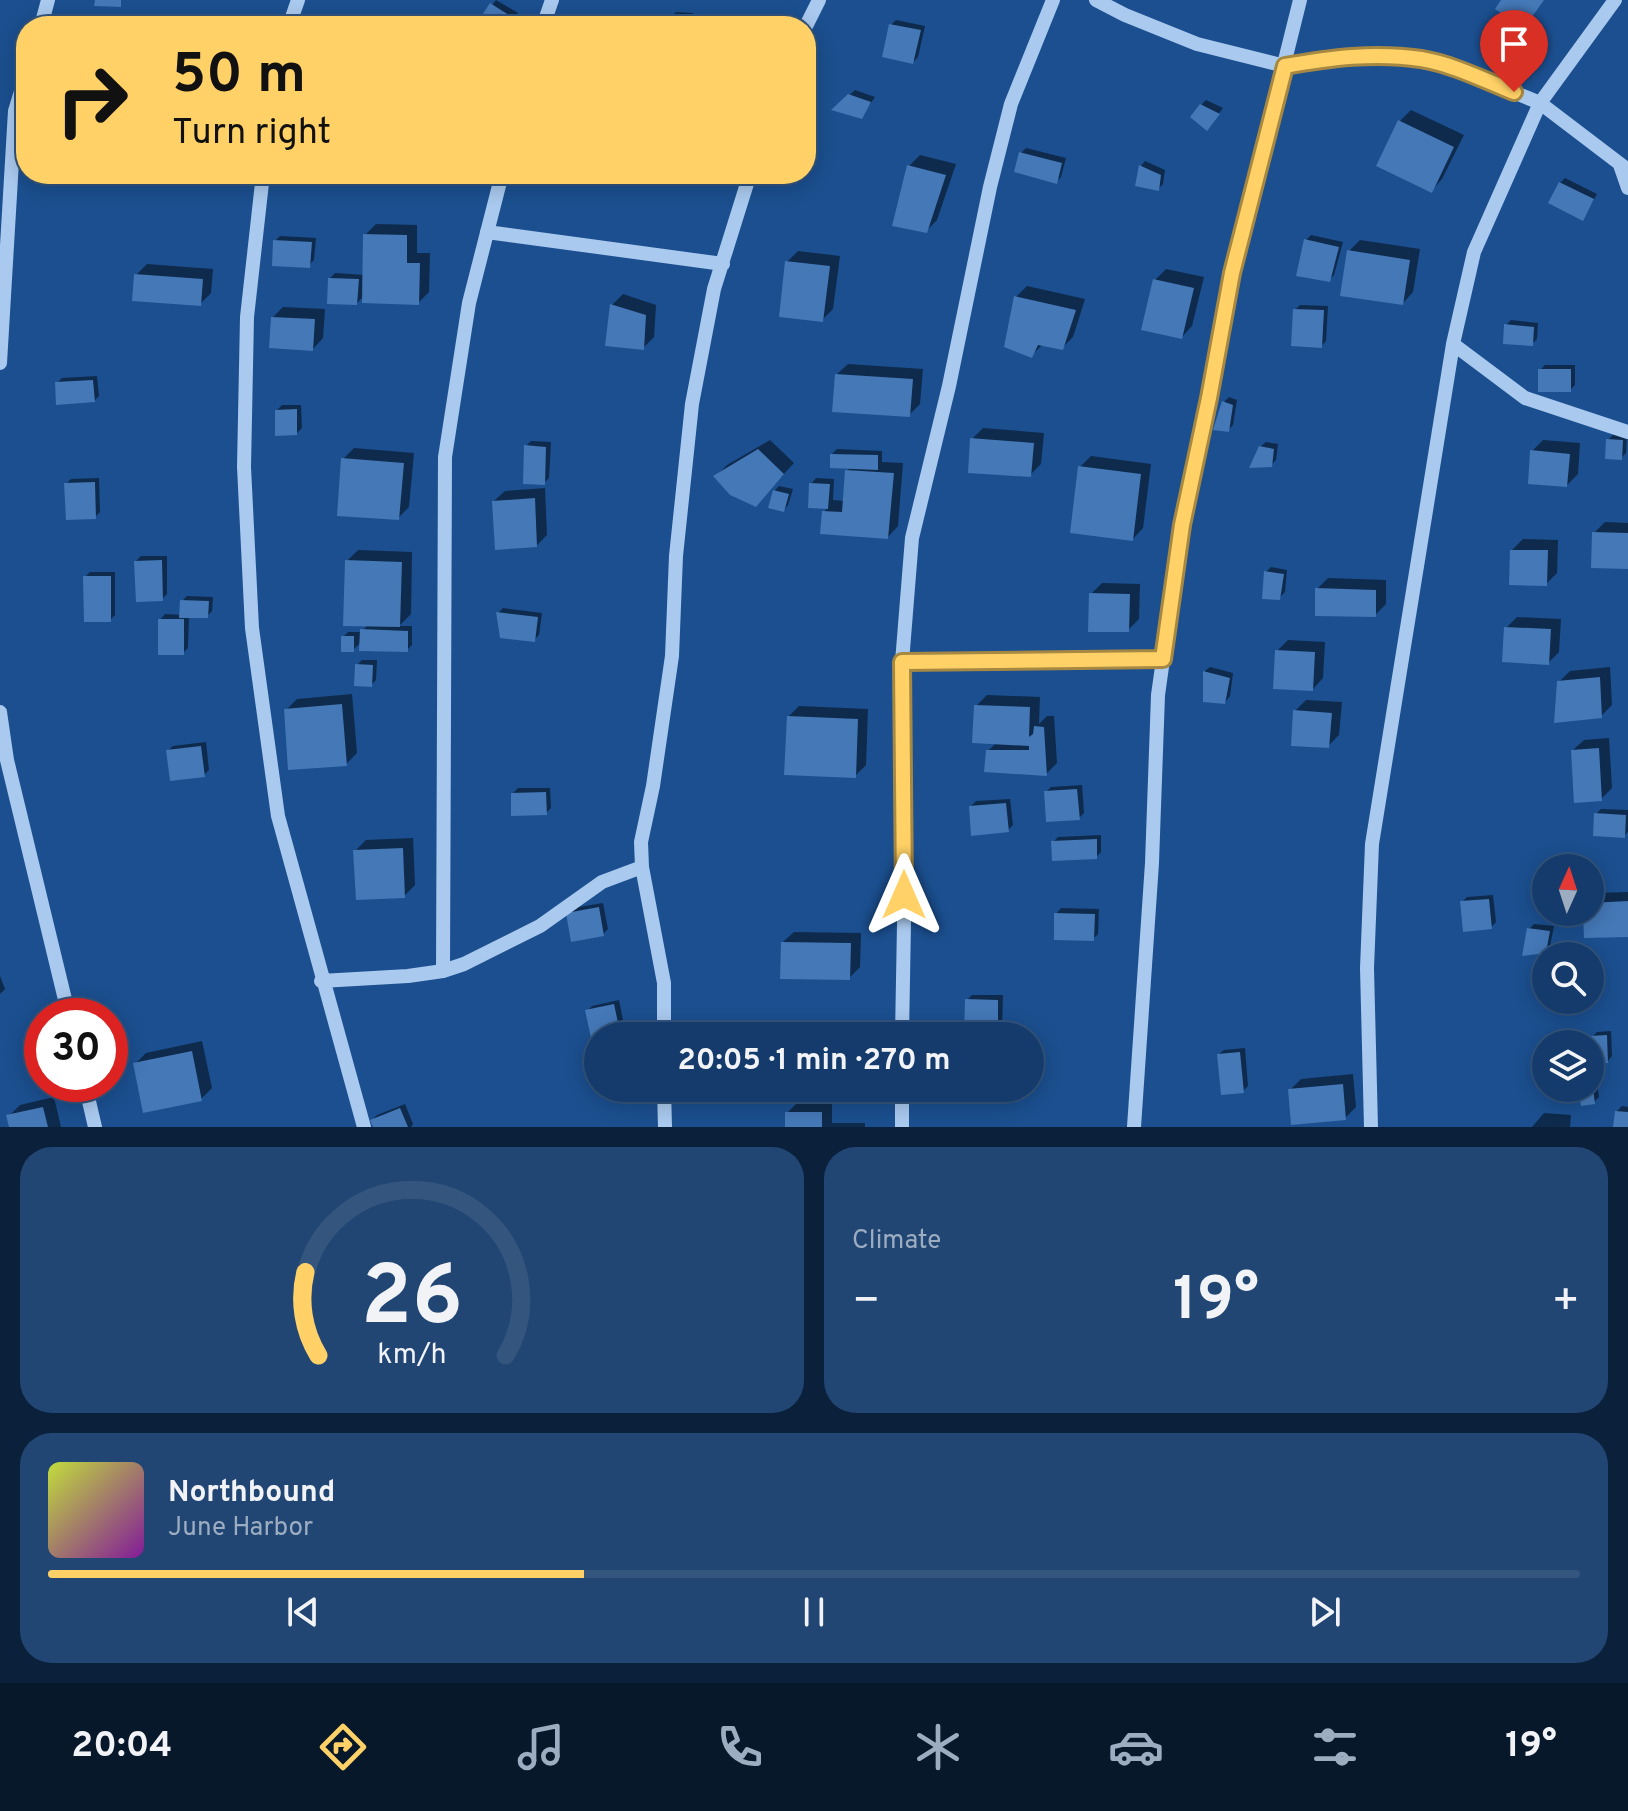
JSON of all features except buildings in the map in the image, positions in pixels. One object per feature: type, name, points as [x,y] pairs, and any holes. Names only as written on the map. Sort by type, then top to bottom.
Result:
[{"type":"street","points":[[902,1022],[905,867],[902,662],[912,538],[1011,104],[1053,0]]},
{"type":"street","points":[[1096,0],[1197,44],[1285,66],[1361,55],[1422,59],[1462,71],[1540,103],[1624,167],[1628,188]]},
{"type":"street","points":[[1134,1127],[1152,863],[1155,755],[1163,659],[1182,525],[1232,273],[1300,0]]},
{"type":"street","points":[[1371,1127],[1367,968],[1372,844],[1453,344],[1474,252],[1540,103],[1615,0]]},
{"type":"street","points":[[0,363],[16,108]]},
{"type":"street","points":[[262,184],[247,332],[244,467],[252,628],[278,816],[321,981],[364,1127]]},
{"type":"street","points":[[443,971],[445,457],[469,303],[499,184]]},
{"type":"street","points":[[664,1022],[664,983],[642,867],[641,842],[653,786],[672,656],[676,556],[692,404],[714,289],[747,184]]},
{"type":"street","points":[[487,232],[723,264]]},
{"type":"street","points":[[1453,344],[1525,398],[1628,432]]},
{"type":"street","points":[[902,662],[1163,659]]},
{"type":"street","points":[[0,712],[7,760],[65,998]]},
{"type":"street","points":[[321,981],[443,971],[507,944],[540,926],[602,882],[642,867]]},
{"type":"street","points":[[89,1102],[95,1127]]},
{"type":"street","points":[[664,1102],[665,1127]]},
{"type":"street","points":[[902,1102],[902,1127]]},
{"type":"route","points":[[904,895],[902,662],[1163,659],[1182,525],[1232,273],[1285,66],[1361,55],[1422,59],[1514,92]]}]
